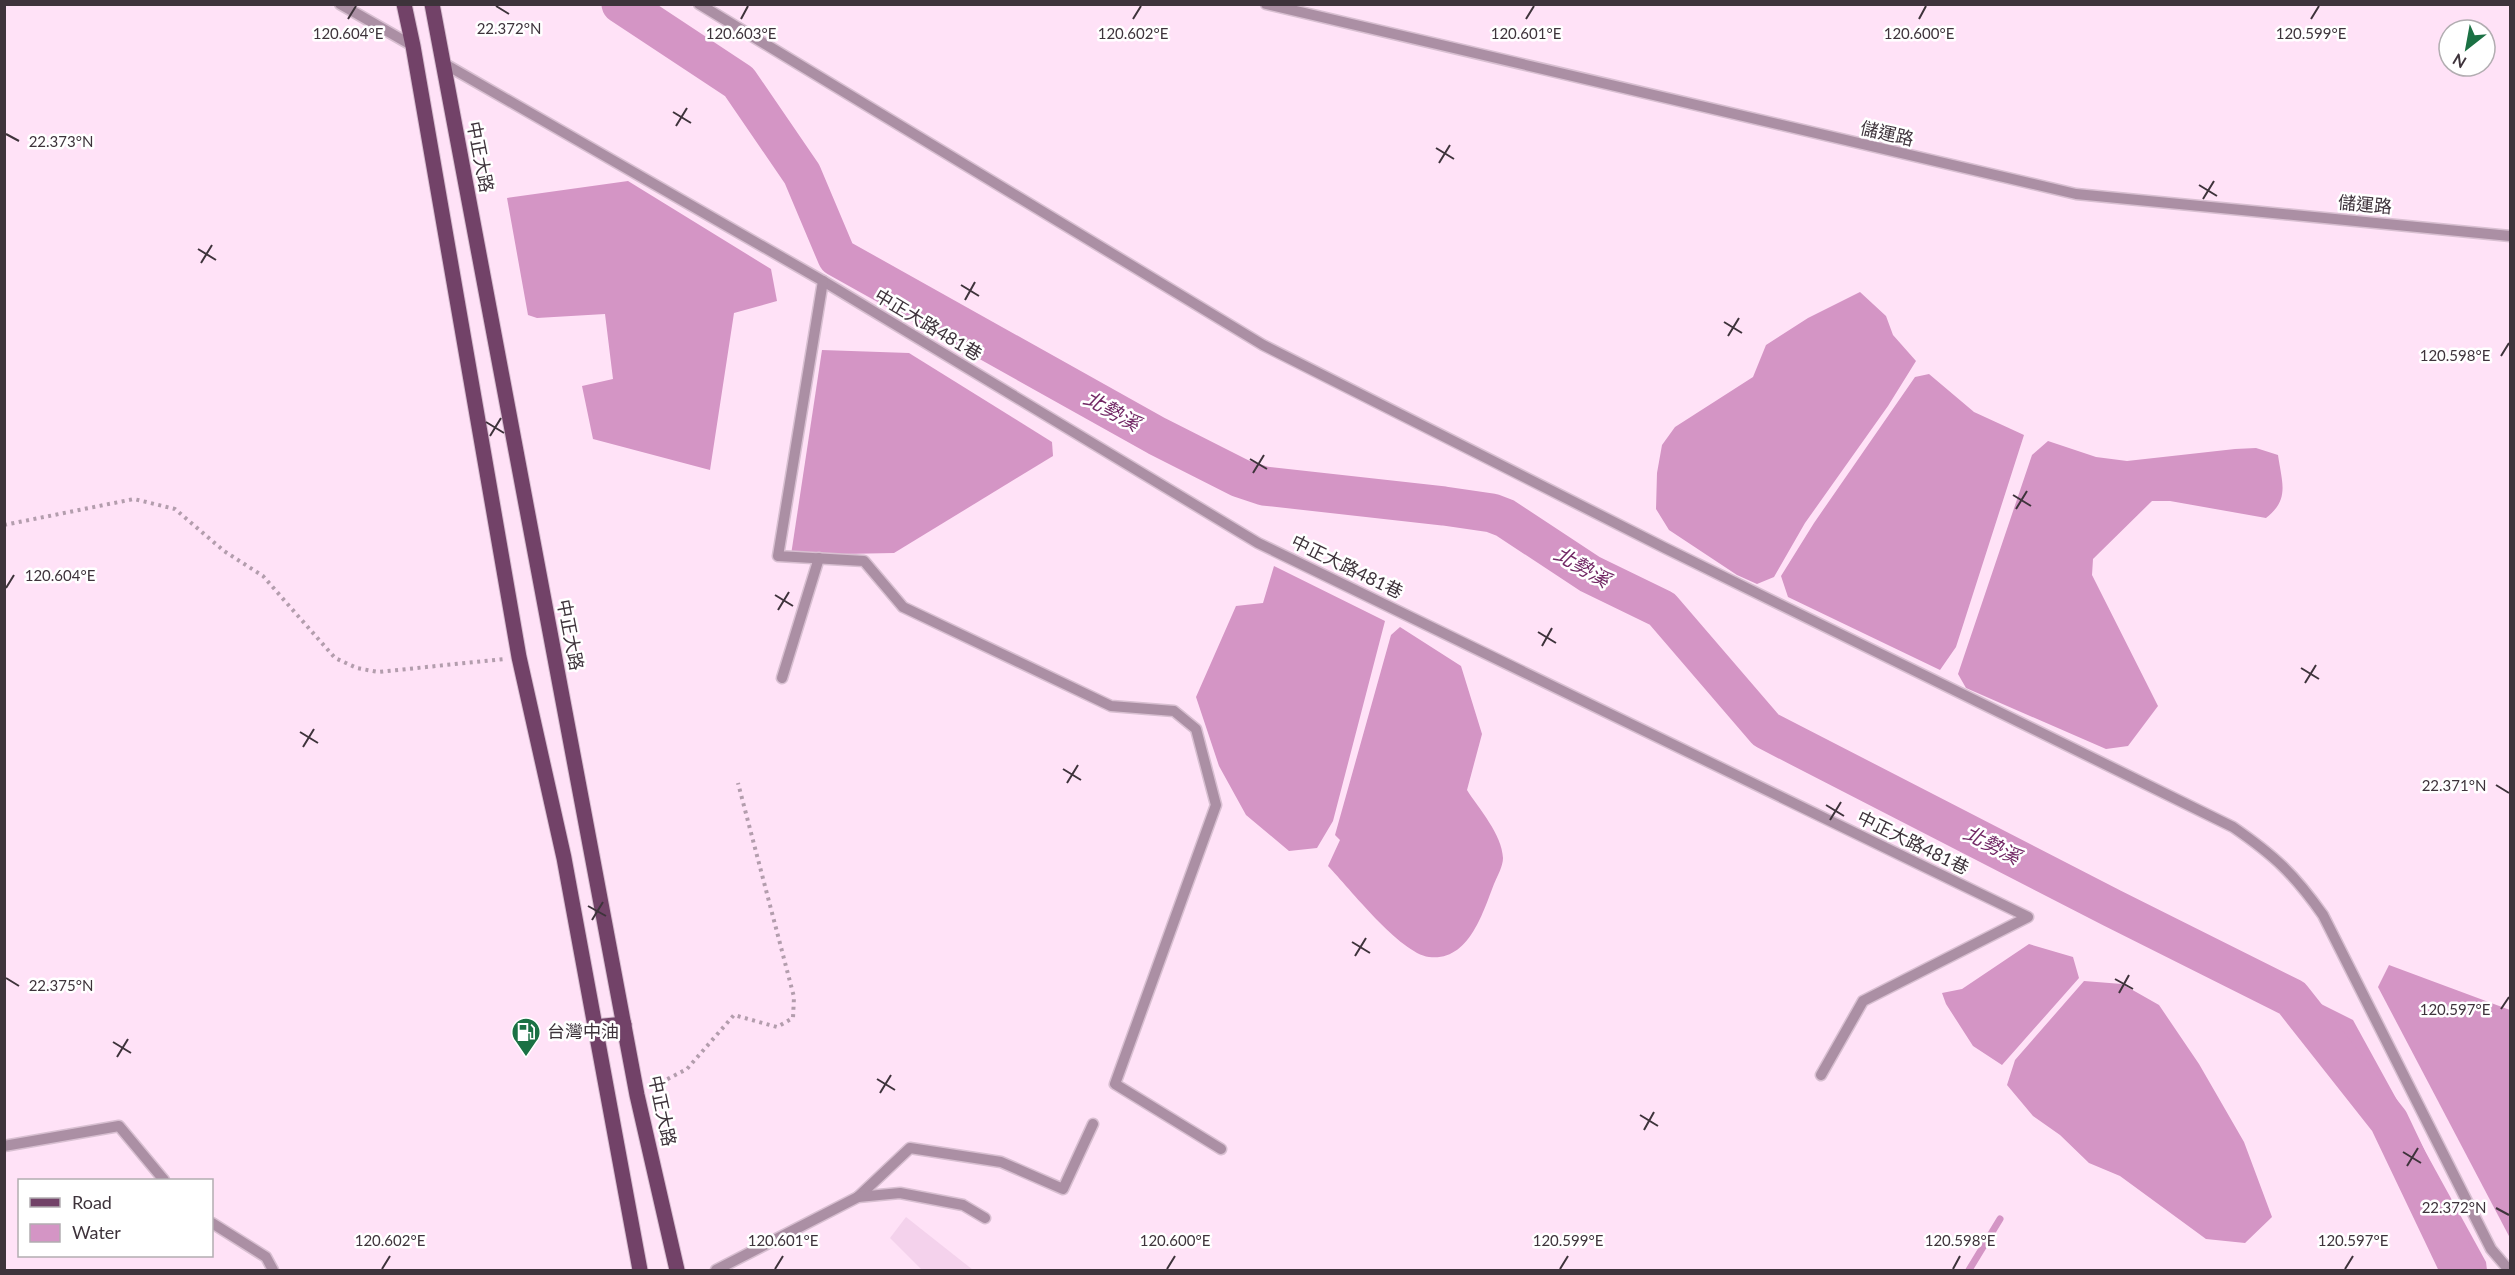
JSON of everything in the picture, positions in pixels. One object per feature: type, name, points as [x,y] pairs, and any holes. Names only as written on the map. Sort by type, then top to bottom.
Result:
[{"type":"main road","points":[[404,4],[519,657],[564,858],[638,1270]]},
{"type":"main road","name":"中正大路","points":[[432,4],[637,1095],[677,1270]]},
{"type":"main road","points":[[595,1027],[624,1024]]},
{"type":"lane","points":[[340,4],[413,46]]},
{"type":"lane","points":[[699,4],[1263,345],[1654,542],[2233,827],[2265,849],[2294,875],[2323,915],[2491,1249],[2509,1270]]},
{"type":"lane","name":"儲運路","points":[[1266,4],[2076,194],[2511,236]]},
{"type":"lane","name":"中正大路481巷","points":[[443,63],[823,281],[1258,543],[2028,917],[1863,1001],[1821,1075]]},
{"type":"lane","points":[[823,281],[778,556],[864,561],[903,607],[1111,706],[1174,711],[1196,729],[1216,805],[1115,1084],[1221,1149]]},
{"type":"lane","points":[[782,678],[819,558]]},
{"type":"lane","points":[[716,1270],[858,1197],[910,1149],[1001,1162],[1063,1189],[1094,1124]]},
{"type":"lane","points":[[4,1146],[119,1126],[163,1179]]},
{"type":"lane","points":[[858,1197],[900,1193],[963,1205],[986,1218]]},
{"type":"lane","points":[[213,1223],[266,1257],[273,1270]]},
{"type":"path","points":[[4,525],[134,499],[175,510],[224,551],[263,576],[335,658],[357,668],[378,672],[519,657]]},
{"type":"path","points":[[637,1095],[687,1069],[734,1016],[777,1027],[793,1018],[794,996],[738,783]]},
{"type":"shaded area","points":[[906,1217],[973,1270],[922,1270],[890,1238]]},
{"type":"water","points":[[628,181],[771,269],[777,301],[734,313],[710,470],[593,439],[582,386],[613,379],[605,314],[537,318],[528,315],[507,198]]},
{"type":"water","points":[[1860,292],[1886,316],[1893,335],[1916,361],[1888,406],[1805,523],[1774,577],[1757,584],[1737,575],[1669,530],[1656,509],[1657,473],[1662,445],[1675,427],[1753,377],[1766,345],[1808,318]]},
{"type":"water","points":[[822,350],[909,353],[1052,442],[1053,456],[894,553],[791,555]]},
{"type":"water","points":[[1929,374],[1974,412],[2024,435],[1956,647],[1940,670],[1788,597],[1781,576],[1814,523],[1915,377]]},
{"type":"water","points":[[2048,441],[2096,457],[2127,461],[2256,448],[2278,455],[2282,482],[2281,497],[2274,511],[2266,518],[2170,501],[2152,501],[2093,559],[2092,575],[2158,706],[2128,746],[2106,749],[1966,688],[1958,674],[2032,455]]},
{"type":"water","points":[[1274,566],[1385,621],[1333,821],[1317,848],[1289,851],[1246,815],[1219,766],[1196,697],[1236,606],[1263,603]]},
{"type":"water","points":[[1400,627],[1461,666],[1482,734],[1467,790],[1494,831],[1502,849],[1501,868],[1479,921],[1464,943],[1454,952],[1443,956],[1429,957],[1417,953],[1404,944],[1376,919],[1328,866],[1340,840],[1335,835],[1391,635]]},
{"type":"water","points":[[2029,944],[2073,957],[2079,978],[2002,1065],[1973,1046],[1946,1004],[1942,993],[1962,989]]},
{"type":"water","points":[[2389,965],[2510,1010],[2510,1238],[2378,987]]},
{"type":"water","points":[[2084,981],[2122,984],[2159,1005],[2199,1064],[2244,1142],[2272,1217],[2245,1243],[2206,1239],[2120,1176],[2089,1163],[2060,1135],[2033,1116],[2007,1085],[2015,1060]]},
{"type":"water","points":[[2297,992],[2353,1020],[2486,1262],[2487,1270],[2449,1270],[2410,1161],[2356,1053],[2328,1019],[2283,1011]]},
{"type":"waterway","name":"北勢溪","points":[[621,4],[739,82],[802,174],[837,257],[1157,436],[1240,478],[1264,486],[1444,506],[1492,513],[1505,518],[1590,574],[1662,609],[1766,730],[2292,998],[2389,1121],[2460,1270]]},
{"type":"waterway","points":[[1969,1270],[2000,1219]]},
{"type":"place","name":"台灣中油","points":[[526,1058]]}]
